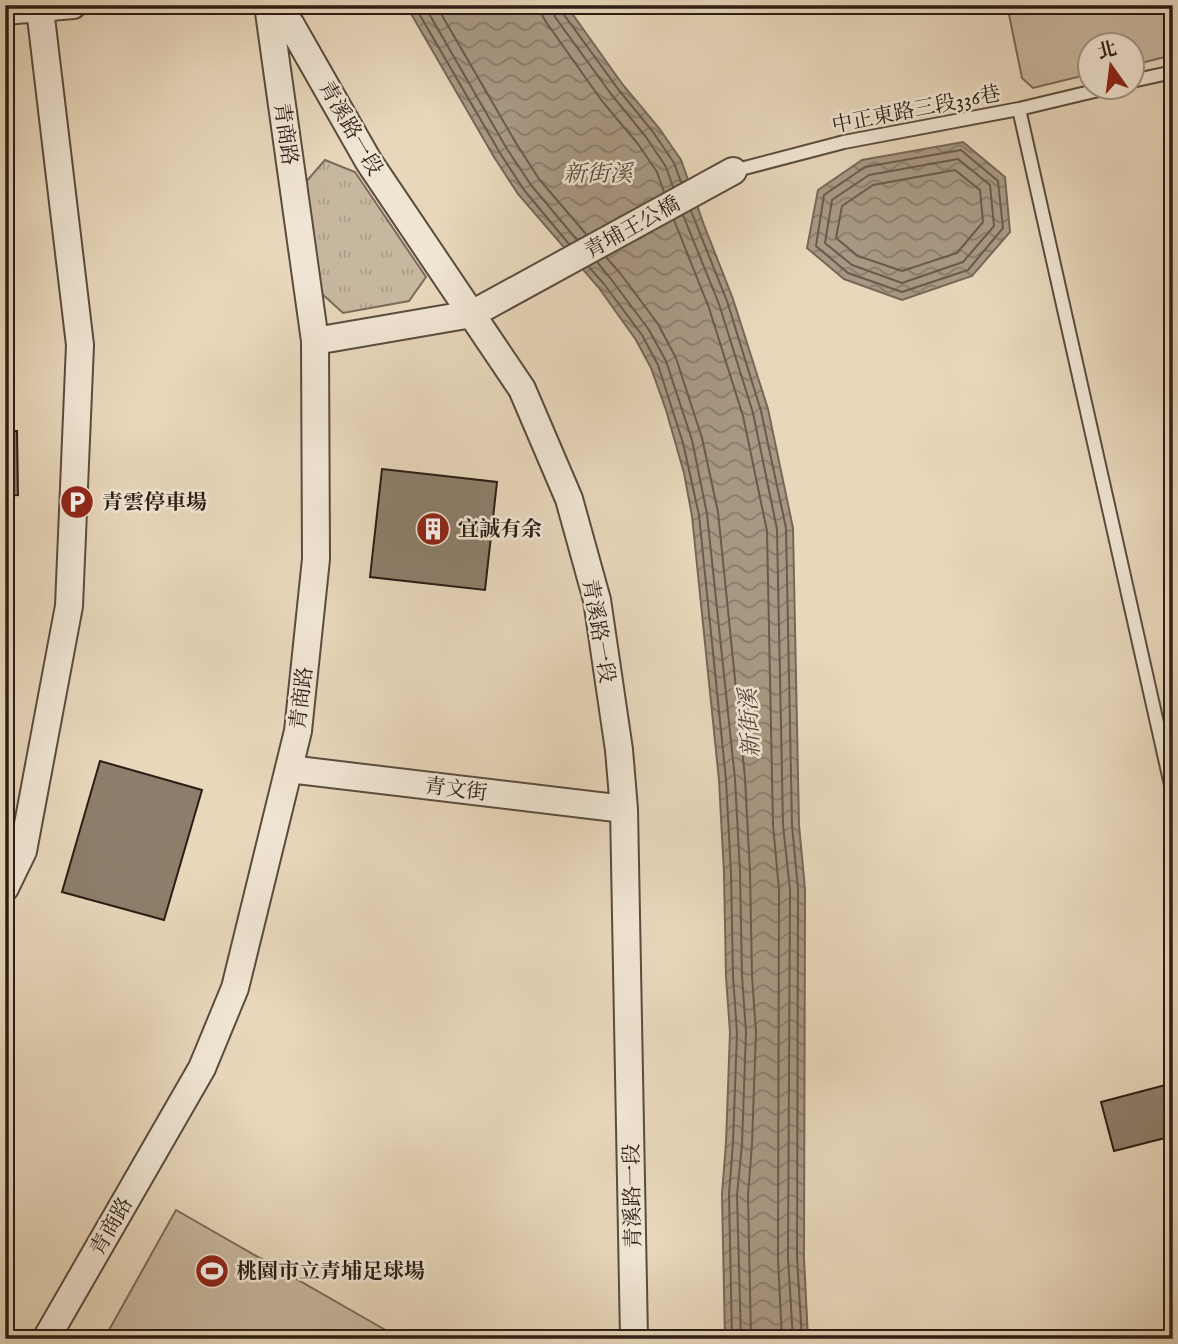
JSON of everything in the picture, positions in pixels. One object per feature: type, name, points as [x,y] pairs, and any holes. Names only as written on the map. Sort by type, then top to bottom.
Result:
[{"type":"street","points":[[5,11],[73,5]]},
{"type":"street","name":"青商路","points":[[46,1339],[202,1068],[234,988],[298,732],[316,559],[314,341],[268,5]]},
{"type":"street","name":"青溪路一段","points":[[278,5],[369,162],[522,389],[569,499],[597,600],[619,750],[624,809],[634,1339]]},
{"type":"street","points":[[5,888],[23,851],[69,606],[80,345],[40,9]]},
{"type":"street","name":"青埔王公橋","points":[[314,341],[472,314],[733,171]]},
{"type":"street","name":"青文街","points":[[289,769],[624,809]]},
{"type":"lane","points":[[1146,78],[1173,72]]},
{"type":"lane","name":"中正東路三段336巷","points":[[733,171],[844,142],[1019,109],[1076,95]]},
{"type":"lane","points":[[1019,109],[1173,793]]},
{"type":"green space","points":[[1007,5],[1173,5],[1173,55],[1146,62],[1146,32],[1076,32],[1076,77],[1033,88],[1022,78]]},
{"type":"green space","points":[[325,160],[355,172],[426,277],[409,301],[343,313],[320,292],[304,184]]},
{"type":"green space","name":"桃園市立青埔足球場","points":[[176,1210],[389,1332],[402,1339],[104,1339]]},
{"type":"water","name":"新街溪","points":[[406,5],[566,5],[681,160],[733,299],[768,409],[793,528],[799,825],[805,889],[804,1258],[808,1339],[725,1339],[722,1194],[730,1032],[719,780],[692,516],[684,473],[666,410],[651,368],[636,340],[599,288],[518,194]]},
{"type":"water","points":[[963,142],[1005,177],[1010,232],[972,276],[902,300],[844,279],[807,248],[818,190],[862,160]]},
{"type":"building","points":[[5,243],[12,243],[13,321],[5,321]]},
{"type":"building","points":[[5,431],[17,431],[18,495],[5,496]]},
{"type":"building","name":"宜誠有余","points":[[382,469],[497,482],[485,590],[370,577]]},
{"type":"building","points":[[100,761],[202,790],[164,920],[62,892]]},
{"type":"building","points":[[1173,1083],[1173,1136],[1114,1151],[1101,1102]]},
{"type":"place","name":"青雲停車場","points":[[77,502]]},
{"type":"place","name":"宜誠有余","points":[[433,529]]},
{"type":"place","name":"桃園市立青埔足球場","points":[[212,1271]]}]
